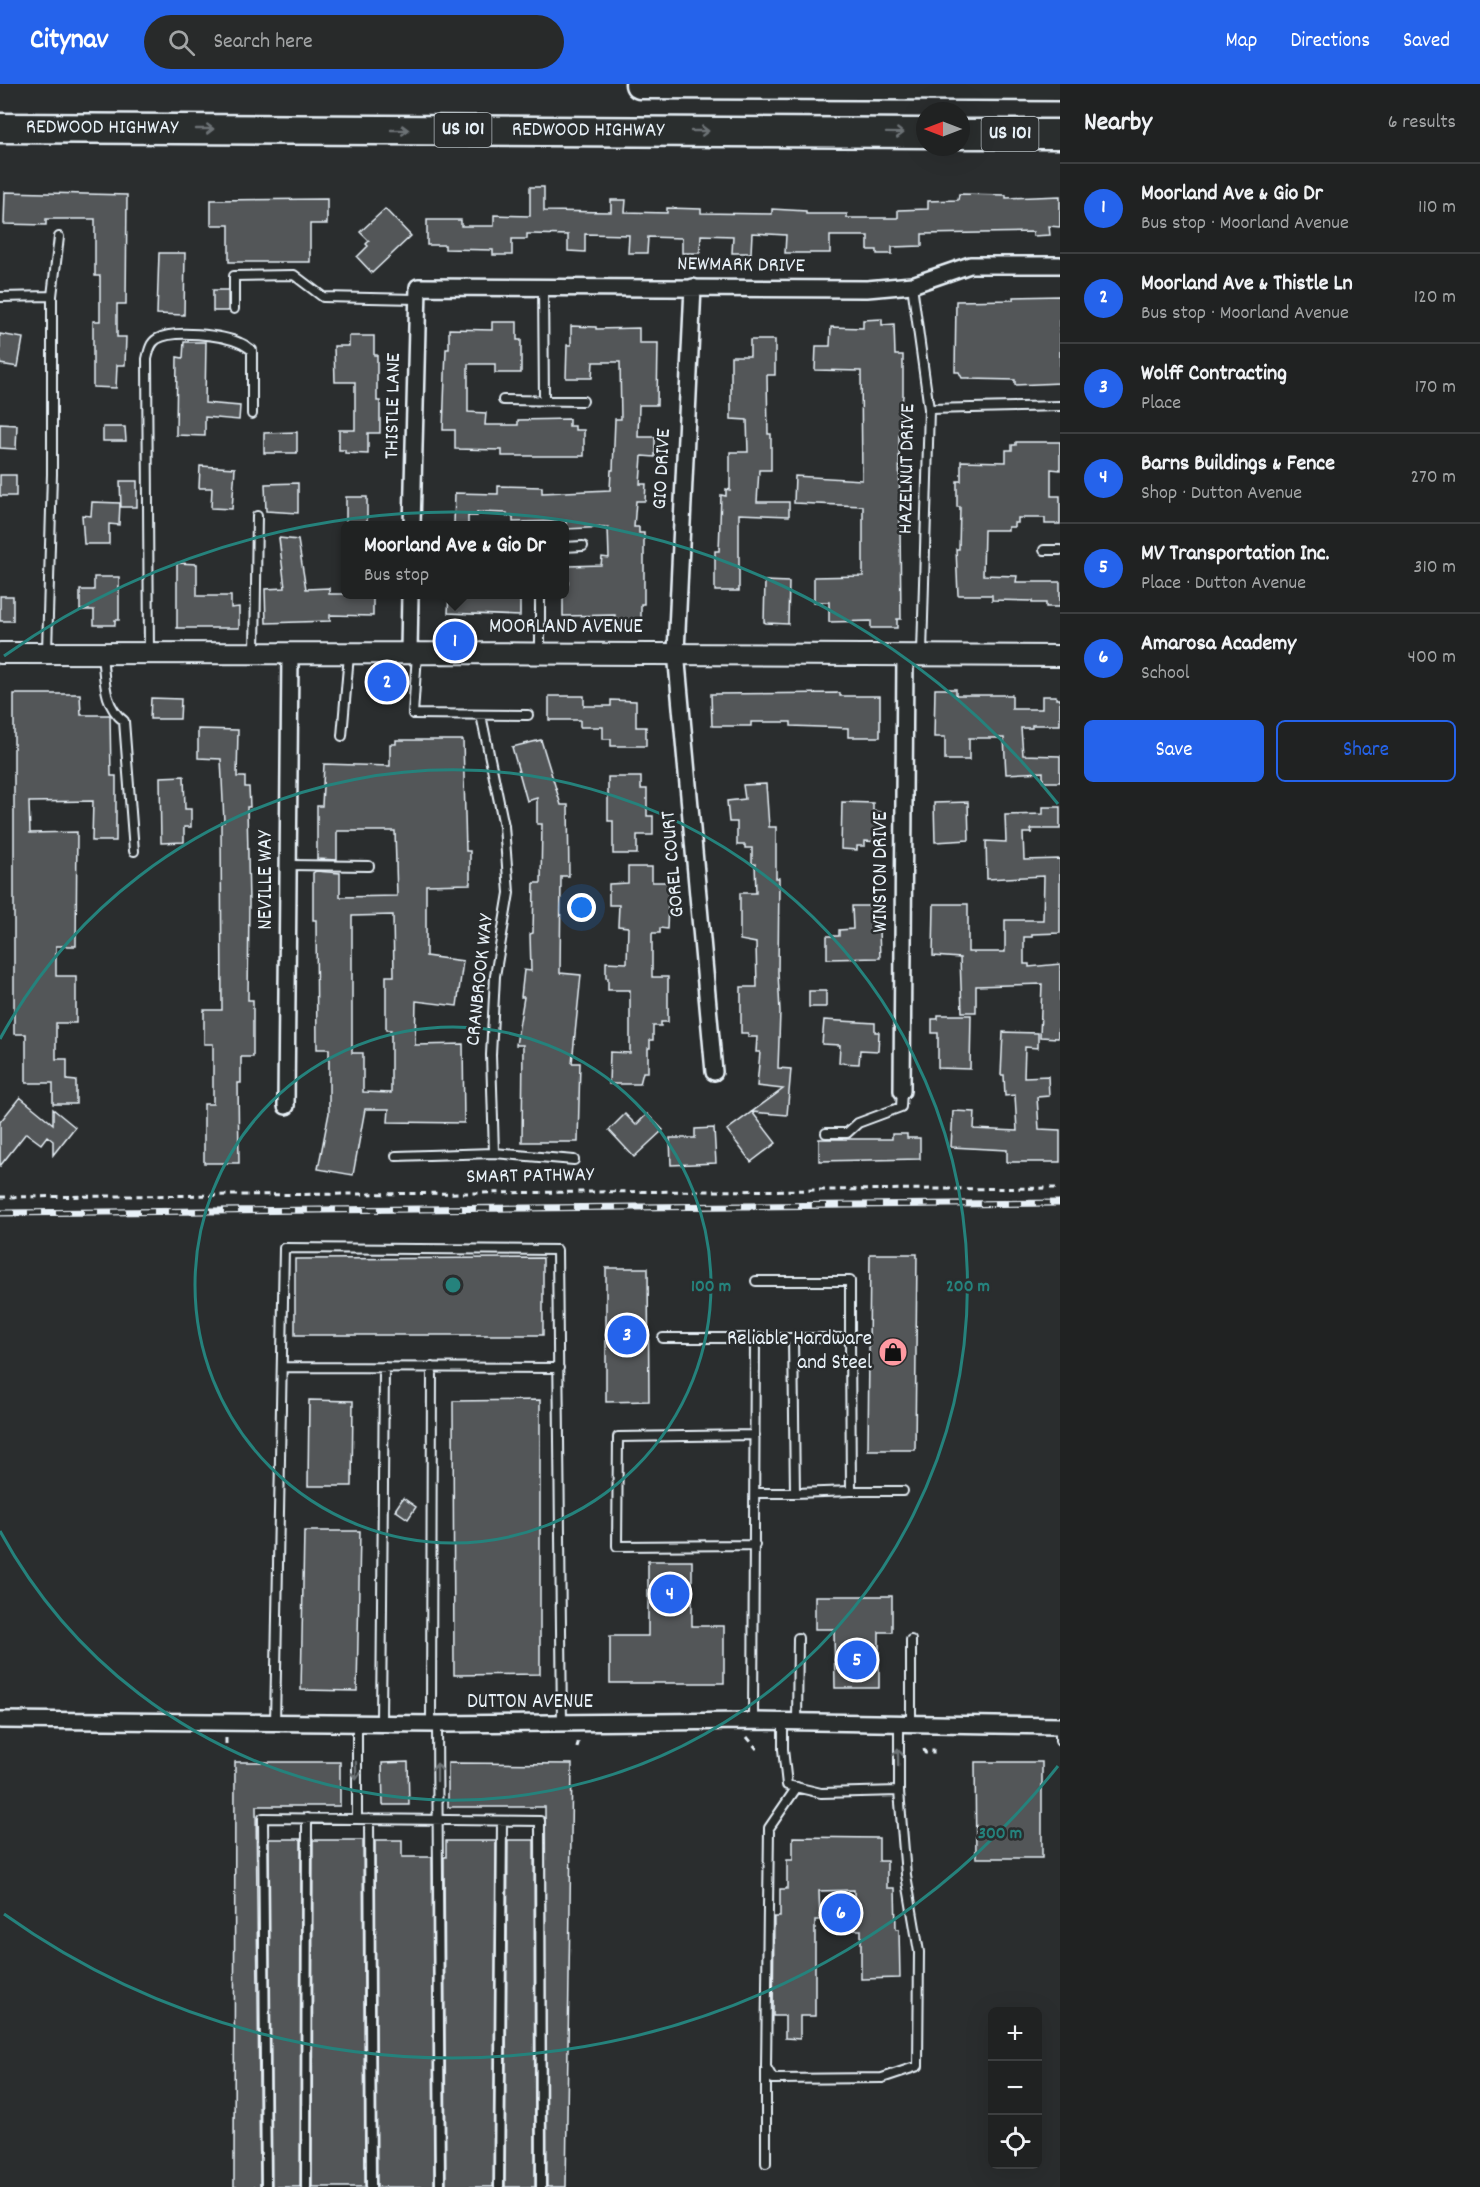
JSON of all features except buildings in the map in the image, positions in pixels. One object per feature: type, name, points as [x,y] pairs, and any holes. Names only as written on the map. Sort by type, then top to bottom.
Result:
[{"type":"highway","name":"US 101","points":[[640,84],[1060,86]]},
{"type":"highway","name":"REDWOOD HIGHWAY","points":[[0,128],[916,133]]},
{"type":"highway","name":"US 101","points":[[970,134],[1060,134]]},
{"type":"street","name":"NEWMARK DRIVE","points":[[417,293],[543,287],[867,289],[912,285],[970,265],[1060,265]]},
{"type":"street","name":"GIO DRIVE","points":[[676,652],[693,287]]},
{"type":"street","name":"THISTLE LANE","points":[[412,521],[417,293]]},
{"type":"street","points":[[410,599],[413,652]]},
{"type":"street","name":"MOORLAND AVENUE","points":[[0,652],[255,654],[676,652],[1060,656]]},
{"type":"street","name":"GOREL COURT","points":[[676,652],[714,1072]]},
{"type":"street","name":"NEVILLE WAY","points":[[286,1106],[290,654]]},
{"type":"street","name":"WINSTON DRIVE","points":[[902,1091],[914,654]]},
{"type":"street","name":"DUTTON AVENUE","points":[[0,1720],[357,1724],[753,1721],[1060,1726]]},
{"type":"lane","points":[[47,653],[52,474],[52,296],[59,237]]},
{"type":"lane","points":[[234,309],[234,276],[294,275],[323,297],[417,293]]},
{"type":"lane","name":"HAZELNUT DRIVE","points":[[912,285],[929,409],[914,654]]},
{"type":"lane","points":[[543,287],[544,400]]},
{"type":"lane","points":[[0,297],[52,296]]},
{"type":"lane","points":[[149,653],[147,359],[150,347],[156,340],[175,334],[220,337],[241,343],[252,350],[252,414]]},
{"type":"lane","points":[[503,400],[583,400]]},
{"type":"lane","points":[[929,409],[1060,406]]},
{"type":"lane","points":[[255,654],[257,516]]},
{"type":"lane","points":[[569,547],[583,546]]},
{"type":"lane","points":[[1044,550],[1060,550]]},
{"type":"lane","points":[[540,599],[540,652]]},
{"type":"lane","points":[[413,652],[413,714],[528,715]]},
{"type":"lane","points":[[102,653],[107,697],[114,714],[124,721],[134,851]]},
{"type":"lane","points":[[342,736],[349,653]]},
{"type":"lane","name":"CRANBROOK WAY","points":[[481,715],[504,826],[509,893],[495,976],[491,1055],[494,1154]]},
{"type":"lane","points":[[288,865],[369,866]]},
{"type":"lane","points":[[826,1133],[847,1133],[858,1123],[901,1107],[902,1091]]},
{"type":"lane","points":[[396,1156],[494,1154],[574,1160]]},
{"type":"lane","points":[[275,1723],[284,1248],[296,1248],[557,1250],[562,1724]]},
{"type":"lane","points":[[756,1281],[850,1281],[851,1491]]},
{"type":"lane","points":[[663,1338],[850,1338]]},
{"type":"lane","points":[[753,1721],[755,1338]]},
{"type":"lane","points":[[793,1338],[795,1492]]},
{"type":"lane","points":[[282,1367],[559,1368]]},
{"type":"lane","points":[[381,1723],[384,1367]]},
{"type":"lane","points":[[432,1367],[434,1724],[441,2187]]},
{"type":"lane","points":[[754,1545],[617,1546],[617,1535],[618,1437],[755,1435]]},
{"type":"lane","points":[[755,1493],[903,1491]]},
{"type":"lane","points":[[798,1638],[790,1723],[783,1749],[787,1785],[821,1793],[899,1791]]},
{"type":"lane","points":[[766,2067],[773,2079],[882,2078],[918,2066],[919,1952],[906,1875],[899,1791],[911,1640]]},
{"type":"lane","points":[[357,1724],[357,1819]]},
{"type":"lane","points":[[1060,1726],[1060,1742]]},
{"type":"lane","points":[[766,2163],[769,1828],[797,1787]]},
{"type":"lane","points":[[266,2187],[263,1818],[540,1821],[541,2187]]},
{"type":"lane","points":[[306,2187],[307,1818]]},
{"type":"lane","points":[[369,1819],[370,2187]]},
{"type":"lane","points":[[499,2187],[502,1821]]},
{"type":"path","name":"SMART PATHWAY","points":[[0,1197],[1060,1188]]},
{"type":"path","points":[[924,1749],[925,1753],[933,1753],[933,1745]]},
{"type":"railway","points":[[0,1213],[1060,1203]]},
{"type":"place","name":"Moorland Ave & Gio Dr","points":[[455,641]]},
{"type":"place","name":"Moorland Ave & Thistle Ln","points":[[387,682]]},
{"type":"place","name":"Wolff Contracting","points":[[627,1335]]},
{"type":"place","name":"Reliable Hardware and Steel","points":[[893,1352]]},
{"type":"place","name":"Barns Buildings & Fence","points":[[670,1594]]},
{"type":"place","name":"MV Transportation Inc.","points":[[857,1660]]},
{"type":"place","name":"Amarosa Academy","points":[[841,1913]]}]
